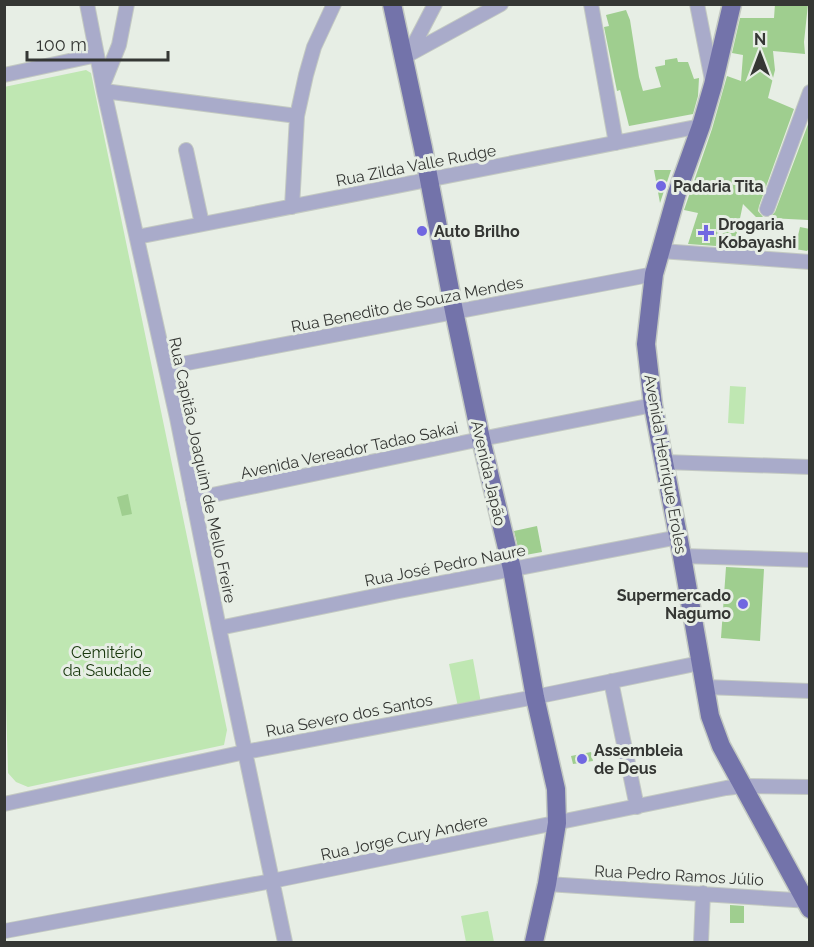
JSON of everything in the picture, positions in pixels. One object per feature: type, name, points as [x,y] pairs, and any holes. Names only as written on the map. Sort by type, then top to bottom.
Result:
[{"type":"main road","name":"Avenida Japão","points":[[392,4],[407,55],[454,311],[512,569],[535,697],[556,789],[557,823],[534,942]]},
{"type":"main road","name":"Avenida Henrique Eroles","points":[[732,4],[713,85],[677,193],[654,274],[646,344],[653,405],[710,716],[721,746],[808,903]]},
{"type":"street","name":"Rua Capitão Joaquim de Mello Freire","points":[[87,4],[177,418],[285,942]]},
{"type":"street","points":[[128,4],[119,45],[104,88],[297,116]]},
{"type":"street","points":[[292,207],[297,116],[314,47],[334,4]]},
{"type":"street","points":[[407,55],[435,4]]},
{"type":"street","points":[[407,55],[501,4]]},
{"type":"street","points":[[591,4],[616,142]]},
{"type":"street","points":[[697,4],[713,85]]},
{"type":"street","points":[[4,75],[97,55]]},
{"type":"street","points":[[767,209],[810,92]]},
{"type":"street","name":"Rua Zilda Valle Rudge","points":[[137,237],[701,126]]},
{"type":"street","points":[[186,150],[202,224]]},
{"type":"street","points":[[661,251],[810,262]]},
{"type":"street","name":"Rua Benedito de Souza Mendes","points":[[166,367],[654,274]]},
{"type":"street","name":"Avenida Vereador Tadao Sakai","points":[[193,499],[653,405]]},
{"type":"street","points":[[664,462],[810,467]]},
{"type":"street","name":"Rua José Pedro Naure","points":[[219,628],[679,537]]},
{"type":"street","points":[[682,556],[810,560]]},
{"type":"street","name":"Rua Severo dos Santos","points":[[4,804],[245,752],[700,663]]},
{"type":"street","points":[[611,681],[637,807]]},
{"type":"street","points":[[705,687],[810,691]]},
{"type":"street","name":"Rua Jorge Cury Andere","points":[[5,931],[272,881],[743,786],[810,787]]},
{"type":"street","name":"Rua Pedro Ramos Júlio","points":[[547,884],[703,893],[808,903]]},
{"type":"street","points":[[701,942],[703,893]]},
{"type":"street","points":[[4,926],[5,942]]},
{"type":"green space","name":"Cemitério da Saudade","points":[[86,70],[91,73],[227,730],[224,745],[28,787],[16,782],[8,773],[5,666],[4,87]]},
{"type":"green space","points":[[730,386],[746,387],[744,424],[728,423]]},
{"type":"green space","points":[[473,659],[481,703],[458,707],[449,664]]},
{"type":"green space","points":[[488,911],[494,942],[466,942],[461,916]]},
{"type":"building","points":[[775,4],[808,4],[805,54],[773,51],[775,70],[768,98],[794,109],[759,206],[758,211],[763,217],[756,217],[743,204],[734,247],[717,243],[716,246],[688,244],[698,213],[684,210],[712,129],[727,76],[741,81],[743,55],[732,53],[740,18],[774,18]]},
{"type":"building","points":[[626,10],[630,20],[643,91],[661,87],[655,67],[665,65],[665,60],[677,58],[678,62],[688,62],[694,79],[699,78],[698,96],[693,114],[629,126],[620,90],[617,91],[604,27],[609,26],[606,15]]},
{"type":"building","points":[[810,119],[810,214],[808,220],[769,218],[775,212]]},
{"type":"building","name":"Padaria Tita","points":[[654,170],[671,170],[660,203]]},
{"type":"building","points":[[800,227],[810,229],[810,247],[807,251],[795,249]]},
{"type":"building","points":[[128,494],[132,514],[122,516],[117,497]]},
{"type":"building","points":[[537,526],[542,552],[520,556],[514,531]]},
{"type":"building","name":"Supermercado Nagumo","points":[[726,567],[764,569],[760,641],[721,638]]},
{"type":"building","name":"Assembleia de Deus","points":[[591,752],[593,761],[573,764],[571,756]]},
{"type":"building","points":[[730,905],[744,906],[744,923],[730,923]]},
{"type":"place","name":"Padaria Tita","points":[[661,186]]},
{"type":"place","name":"Auto Brilho","points":[[422,231]]},
{"type":"place","name":"Drogaria Kobayashi","points":[[706,233]]},
{"type":"place","name":"Supermercado Nagumo","points":[[743,604]]},
{"type":"place","name":"Assembleia de Deus","points":[[582,759]]}]
